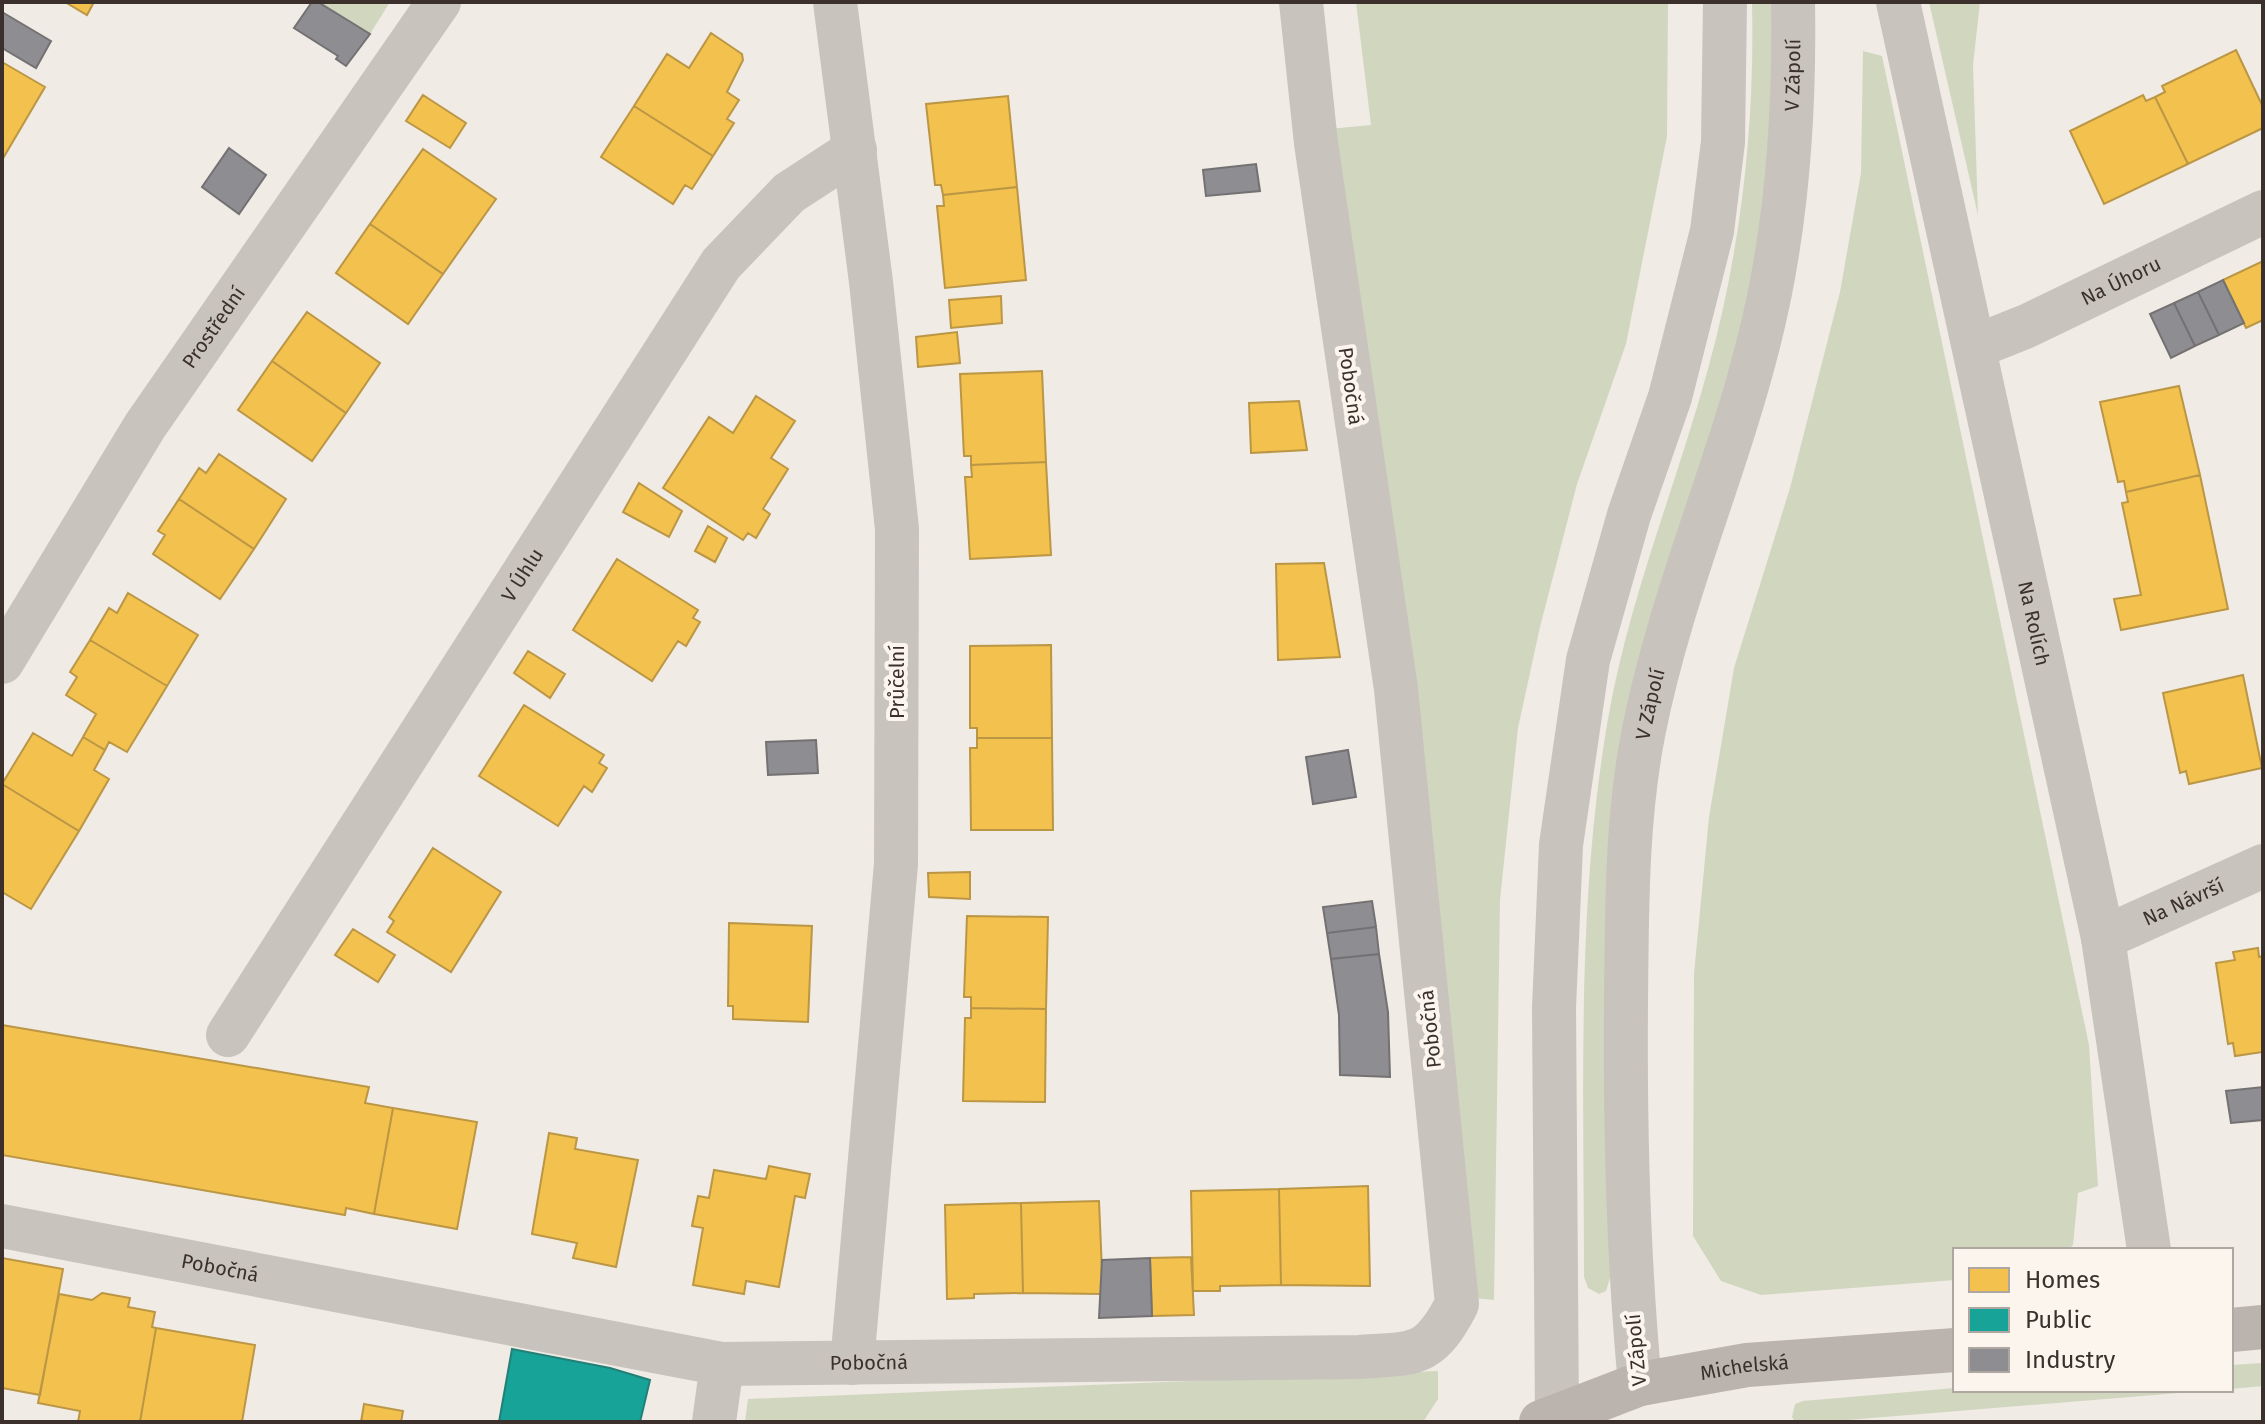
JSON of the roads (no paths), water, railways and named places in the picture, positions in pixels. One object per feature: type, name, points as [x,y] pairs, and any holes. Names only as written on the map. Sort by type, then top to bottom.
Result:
[{"type":"main road","points":[[2233,1330],[2263,1327]]},
{"type":"main road","name":"Michelská","points":[[1552,1420],[1640,1403],[1747,1365],[1953,1350]]},
{"type":"street","name":"Prostřední","points":[[2,662],[145,426],[439,2]]},
{"type":"street","name":"Průčelní","points":[[835,2],[855,150],[897,529],[896,864],[852,1363]]},
{"type":"street","name":"Pobočná","points":[[2,1226],[722,1364],[1359,1357],[1411,1353],[1440,1337],[1457,1304],[1396,689],[1316,143],[1301,2]]},
{"type":"street","points":[[1552,1420],[1554,1008],[1561,845],[1588,660],[1629,515],[1670,397],[1712,231],[1723,142],[1725,2]]},
{"type":"street","name":"V Zápolí","points":[[1640,1403],[1627,1228],[1626,955],[1633,825],[1643,733],[1674,605],[1740,405],[1773,278],[1794,87],[1793,2]]},
{"type":"street","name":"Na Rolích","points":[[1898,2],[1977,346],[2103,938],[2149,1248]]},
{"type":"street","name":"V Úhlu","points":[[228,1035],[721,264],[789,193],[855,150]]},
{"type":"street","name":"Na Úhoru","points":[[1977,346],[2027,326],[2263,212]]},
{"type":"street","name":"Na Návrší","points":[[2103,938],[2263,866]]},
{"type":"street","points":[[714,1422],[722,1364]]}]
